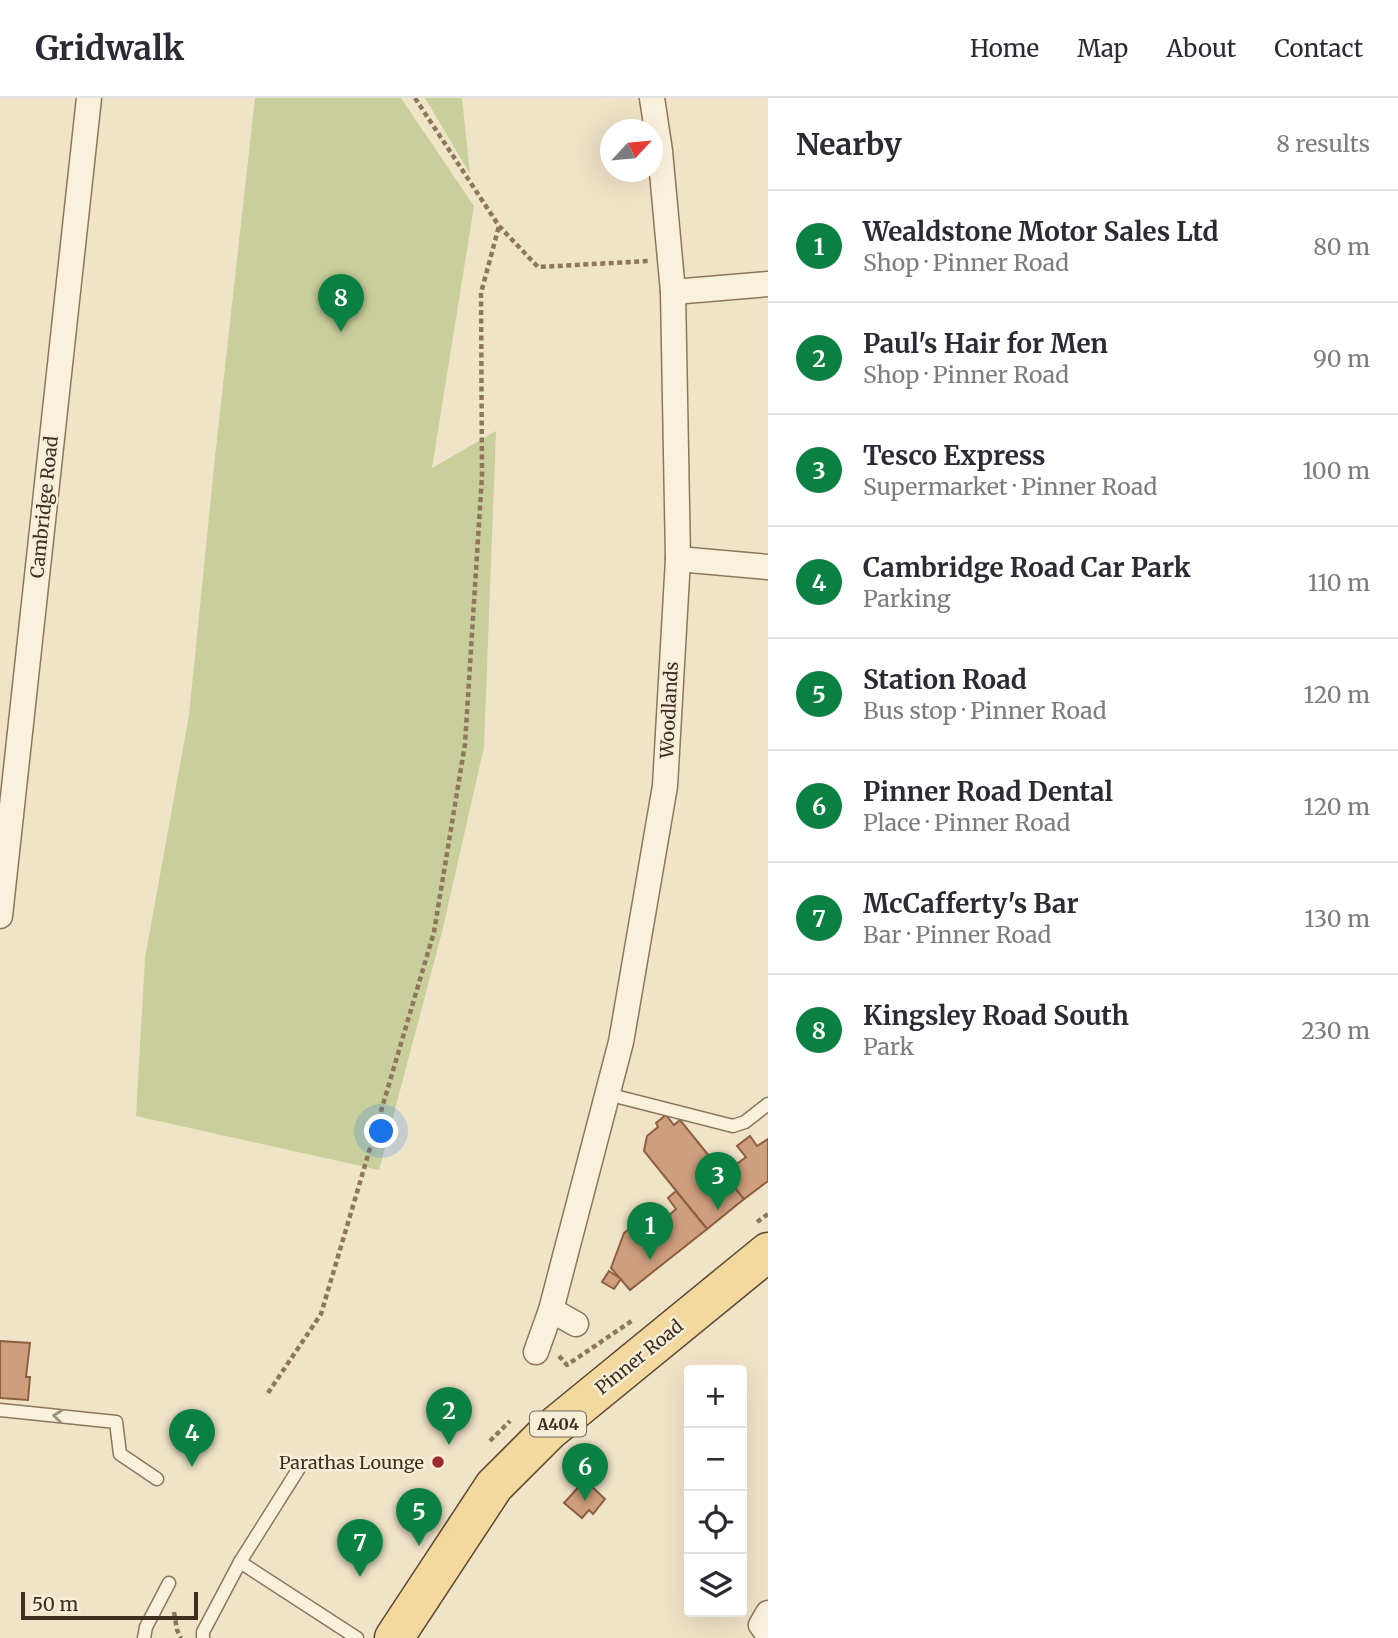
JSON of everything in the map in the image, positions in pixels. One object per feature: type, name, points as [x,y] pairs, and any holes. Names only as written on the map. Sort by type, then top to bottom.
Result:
[{"type":"main road","name":"Pinner Road","points":[[394,1638],[494,1486],[549,1431],[768,1252]]},
{"type":"street","name":"Cambridge Road","points":[[0,916],[89,98]]},
{"type":"street","name":"Woodlands","points":[[548,1354],[551,1310],[621,1042],[665,786],[678,559],[673,292],[660,150],[652,98]]},
{"type":"street","points":[[673,292],[768,284]]},
{"type":"street","points":[[678,559],[768,568]]},
{"type":"street","points":[[551,1310],[576,1324]]},
{"type":"street","points":[[768,1613],[761,1625],[768,1634]]},
{"type":"lane","points":[[607,1094],[733,1126],[745,1122],[768,1104]]},
{"type":"lane","points":[[0,1410],[116,1422],[120,1454],[157,1479]]},
{"type":"lane","points":[[203,1638],[203,1632],[240,1562],[301,1465]]},
{"type":"lane","points":[[240,1562],[357,1638]]},
{"type":"lane","points":[[144,1638],[146,1627],[169,1583]]},
{"type":"path","points":[[415,98],[499,226],[538,267],[671,260]]},
{"type":"path","points":[[268,1393],[321,1314],[434,932],[465,744],[482,476],[481,293],[499,226]]},
{"type":"path","points":[[548,1354],[567,1365]]},
{"type":"path","points":[[490,1441],[510,1421]]},
{"type":"green space","points":[[255,98],[401,98],[474,206],[432,468],[496,431],[484,747],[442,932],[379,1170],[136,1116],[145,958],[189,715]]},
{"type":"green space","points":[[425,98],[462,98],[470,174]]},
{"type":"building","points":[[666,1115],[674,1125],[680,1120],[744,1199],[707,1229],[644,1151],[647,1136],[658,1127],[656,1123]]},
{"type":"building","points":[[750,1136],[757,1146],[768,1139],[768,1181],[744,1199],[715,1162],[721,1157],[730,1169],[746,1157],[737,1146]]},
{"type":"building","points":[[676,1191],[707,1229],[630,1290],[611,1268],[624,1233],[642,1218],[652,1230],[656,1227],[647,1215],[657,1207],[666,1218],[676,1209],[668,1198]]},
{"type":"building","points":[[609,1271],[621,1279],[614,1289],[602,1282]]},
{"type":"building","points":[[0,1341],[30,1343],[26,1377],[30,1377],[28,1400],[0,1398]]},
{"type":"building","points":[[585,1480],[605,1499],[593,1514],[589,1510],[582,1518],[564,1503]]},
{"type":"place","name":"Kingsley Road South","points":[[341,332]]},
{"type":"place","name":"Tesco Express","points":[[718,1210]]},
{"type":"place","name":"Wealdstone Motor Sales Ltd","points":[[650,1260]]},
{"type":"place","name":"Paul's Hair for Men","points":[[449,1445]]},
{"type":"place","name":"Parathas Lounge","points":[[438,1462]]},
{"type":"place","name":"Cambridge Road Car Park","points":[[192,1467]]},
{"type":"place","name":"Pinner Road Dental","points":[[585,1501]]},
{"type":"place","name":"Station Road","points":[[419,1546]]},
{"type":"place","name":"McCafferty's Bar","points":[[360,1577]]}]
